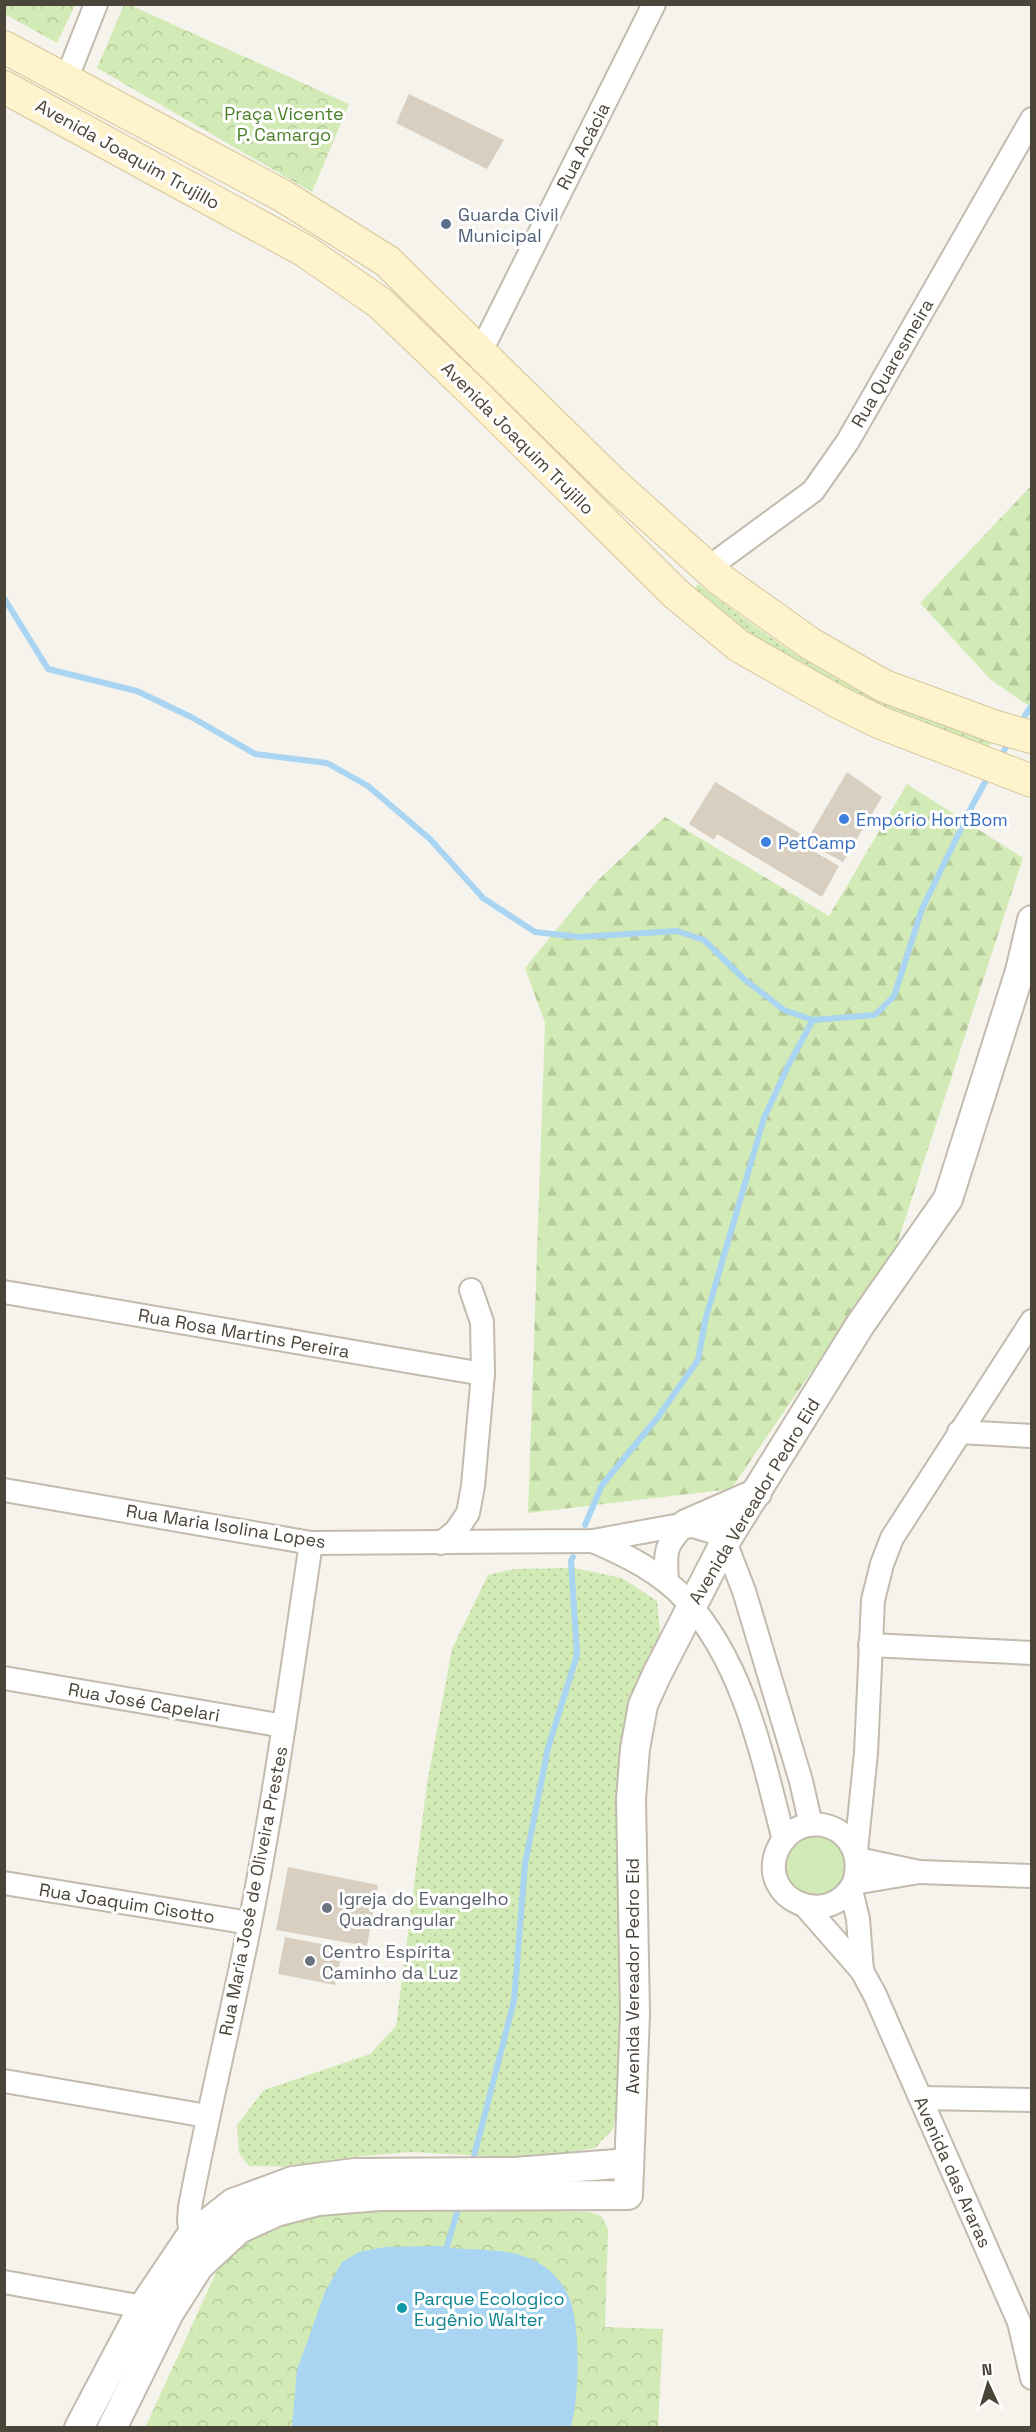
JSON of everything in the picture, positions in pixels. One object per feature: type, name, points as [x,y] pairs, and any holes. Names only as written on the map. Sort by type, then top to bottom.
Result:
[{"type":"main road","name":"Avenida Joaquim Trujillo","points":[[4,47],[284,196],[387,261],[615,484],[721,580],[811,644],[884,686],[996,727],[1032,737]]},
{"type":"main road","name":"Avenida Joaquim Trujillo","points":[[4,87],[305,251],[380,303],[476,395],[668,587],[739,646],[838,702],[881,723],[1029,781]]},
{"type":"street","points":[[66,80],[96,4]]},
{"type":"street","name":"Rua Acácia","points":[[480,353],[654,4]]},
{"type":"street","name":"Rua Quaresmeira","points":[[708,568],[813,491],[848,441],[1032,119]]},
{"type":"street","name":"Avenida Vereador Pedro Eid","points":[[199,2266],[239,2229],[276,2212],[318,2202],[379,2196],[628,2194],[635,2014],[631,1799],[635,1749],[643,1705],[725,1542],[860,1325],[948,1199],[1020,971],[1032,920]]},
{"type":"street","points":[[441,1543],[456,1531],[468,1513],[473,1486],[483,1374],[482,1322],[471,1290]]},
{"type":"street","name":"Rua Rosa Martins Pereira","points":[[4,1292],[483,1374]]},
{"type":"street","points":[[853,1887],[858,1871],[857,1855],[873,1600],[882,1564],[891,1538],[1032,1321]]},
{"type":"street","points":[[959,1432],[1032,1436]]},
{"type":"street","name":"Rua Maria Isolina Lopes","points":[[4,1490],[311,1543],[593,1541],[686,1524]]},
{"type":"street","points":[[667,1582],[667,1547],[671,1538],[686,1524],[757,1493]]},
{"type":"street","points":[[686,1524],[714,1532],[725,1542],[744,1591],[801,1781],[811,1825]]},
{"type":"street","name":"Rua Maria Isolina Lopes","points":[[593,1541],[621,1553],[667,1582],[691,1606],[729,1660],[758,1739],[784,1840]]},
{"type":"street","name":"Rua Maria José de Oliveira Prestes","points":[[199,2266],[190,2237],[190,2207],[207,2116],[250,1923],[284,1726],[311,1543]]},
{"type":"street","points":[[870,1645],[1032,1653]]},
{"type":"street","name":"Rua José Capelari","points":[[4,1678],[284,1726]]},
{"type":"street","points":[[750,1716],[779,1707]]},
{"type":"street","points":[[834,1828],[863,1785]]},
{"type":"street","points":[[919,1872],[853,1887],[831,1905],[819,1908],[806,1906],[789,1897],[776,1878],[774,1864],[777,1851],[784,1840],[791,1833],[811,1825],[834,1828],[851,1842],[857,1855],[919,1872],[1032,1876]]},
{"type":"street","name":"Rua Joaquim Cisotto","points":[[4,1883],[250,1923]]},
{"type":"street","name":"Avenida das Araras","points":[[853,1887],[862,1971]]},
{"type":"street","name":"Avenida das Araras","points":[[806,1906],[862,1971],[875,1995],[1025,2322],[1032,2378]]},
{"type":"street","points":[[4,2081],[207,2116]]},
{"type":"street","points":[[921,2098],[1032,2100]]},
{"type":"street","points":[[112,2427],[156,2310],[190,2237],[233,2204],[293,2181],[355,2173],[515,2172],[629,2163]]},
{"type":"street","points":[[79,2427],[156,2310],[199,2266]]},
{"type":"street","points":[[4,2282],[156,2310]]},
{"type":"green space","points":[[4,5],[75,5],[57,43],[5,14]]},
{"type":"green space","name":"Praça Vicente P. Camargo","points":[[124,5],[130,5],[349,104],[312,192],[97,68]]},
{"type":"green space","points":[[1031,486],[1031,707],[991,680],[920,603]]},
{"type":"green space","points":[[698,584],[747,621],[834,677],[891,704],[991,741],[987,757],[776,655],[693,590]]},
{"type":"green space","points":[[907,784],[1023,858],[895,1250],[731,1489],[528,1513],[545,1023],[525,968],[593,885],[665,817],[829,916]]},
{"type":"green space","points":[[574,1568],[622,1578],[657,1601],[660,1631],[650,1672],[621,2093],[613,2129],[595,2148],[548,2155],[504,2157],[411,2152],[352,2157],[296,2167],[249,2166],[239,2153],[237,2125],[264,2090],[370,2054],[396,2026],[427,1784],[452,1649],[488,1575],[514,1569]]},
{"type":"green space","points":[[818,1834],[838,1841],[851,1870],[834,1896],[802,1897],[786,1878],[784,1861],[796,1843]]},
{"type":"green space","name":"Parque Ecologico Eugênio Walter","points":[[391,2207],[589,2212],[601,2216],[608,2229],[605,2327],[663,2329],[658,2427],[145,2428],[220,2264],[248,2238],[290,2219],[329,2209]]},
{"type":"water","points":[[438,2246],[498,2251],[522,2256],[545,2267],[560,2282],[570,2300],[576,2328],[577,2382],[571,2427],[292,2427],[297,2370],[325,2292],[342,2262],[359,2252],[385,2247]]},
{"type":"building","points":[[409,94],[504,140],[487,169],[396,123]]},
{"type":"building","name":"Empório HortBom","points":[[847,772],[882,797],[843,862],[806,842]]},
{"type":"building","name":"PetCamp","points":[[715,782],[804,836],[801,844],[839,866],[822,897],[717,834],[714,840],[689,824]]},
{"type":"building","name":"Igreja do Evangelho Quadrangular","points":[[288,1867],[378,1885],[367,1946],[276,1930]]},
{"type":"building","name":"Centro Espírita Caminho da Luz","points":[[285,1937],[343,1948],[335,1985],[278,1974]]},
{"type":"waterway","points":[[4,598],[48,669],[137,691],[193,718],[255,754],[327,763],[368,786],[430,839],[483,898],[535,932],[580,937],[677,931],[704,940],[744,979],[784,1010],[813,1020],[875,1015],[894,996],[922,909],[989,775]]},
{"type":"waterway","points":[[1019,725],[1032,705]]},
{"type":"waterway","points":[[999,759],[1011,739]]},
{"type":"waterway","points":[[585,1525],[602,1485],[658,1417],[698,1360],[706,1317],[764,1118],[813,1020]]},
{"type":"waterway","points":[[473,2160],[514,2001],[525,1864],[548,1748],[577,1655],[571,1561],[573,1557]]},
{"type":"waterway","points":[[445,2253],[459,2206]]},
{"type":"place","name":"Guarda Civil Municipal","points":[[446,224]]},
{"type":"place","name":"Empório HortBom","points":[[844,819]]},
{"type":"place","name":"PetCamp","points":[[766,842]]},
{"type":"place","name":"Igreja do Evangelho Quadrangular","points":[[327,1908]]},
{"type":"place","name":"Centro Espírita Caminho da Luz","points":[[310,1961]]},
{"type":"place","name":"Parque Ecologico Eugênio Walter","points":[[402,2308]]}]
